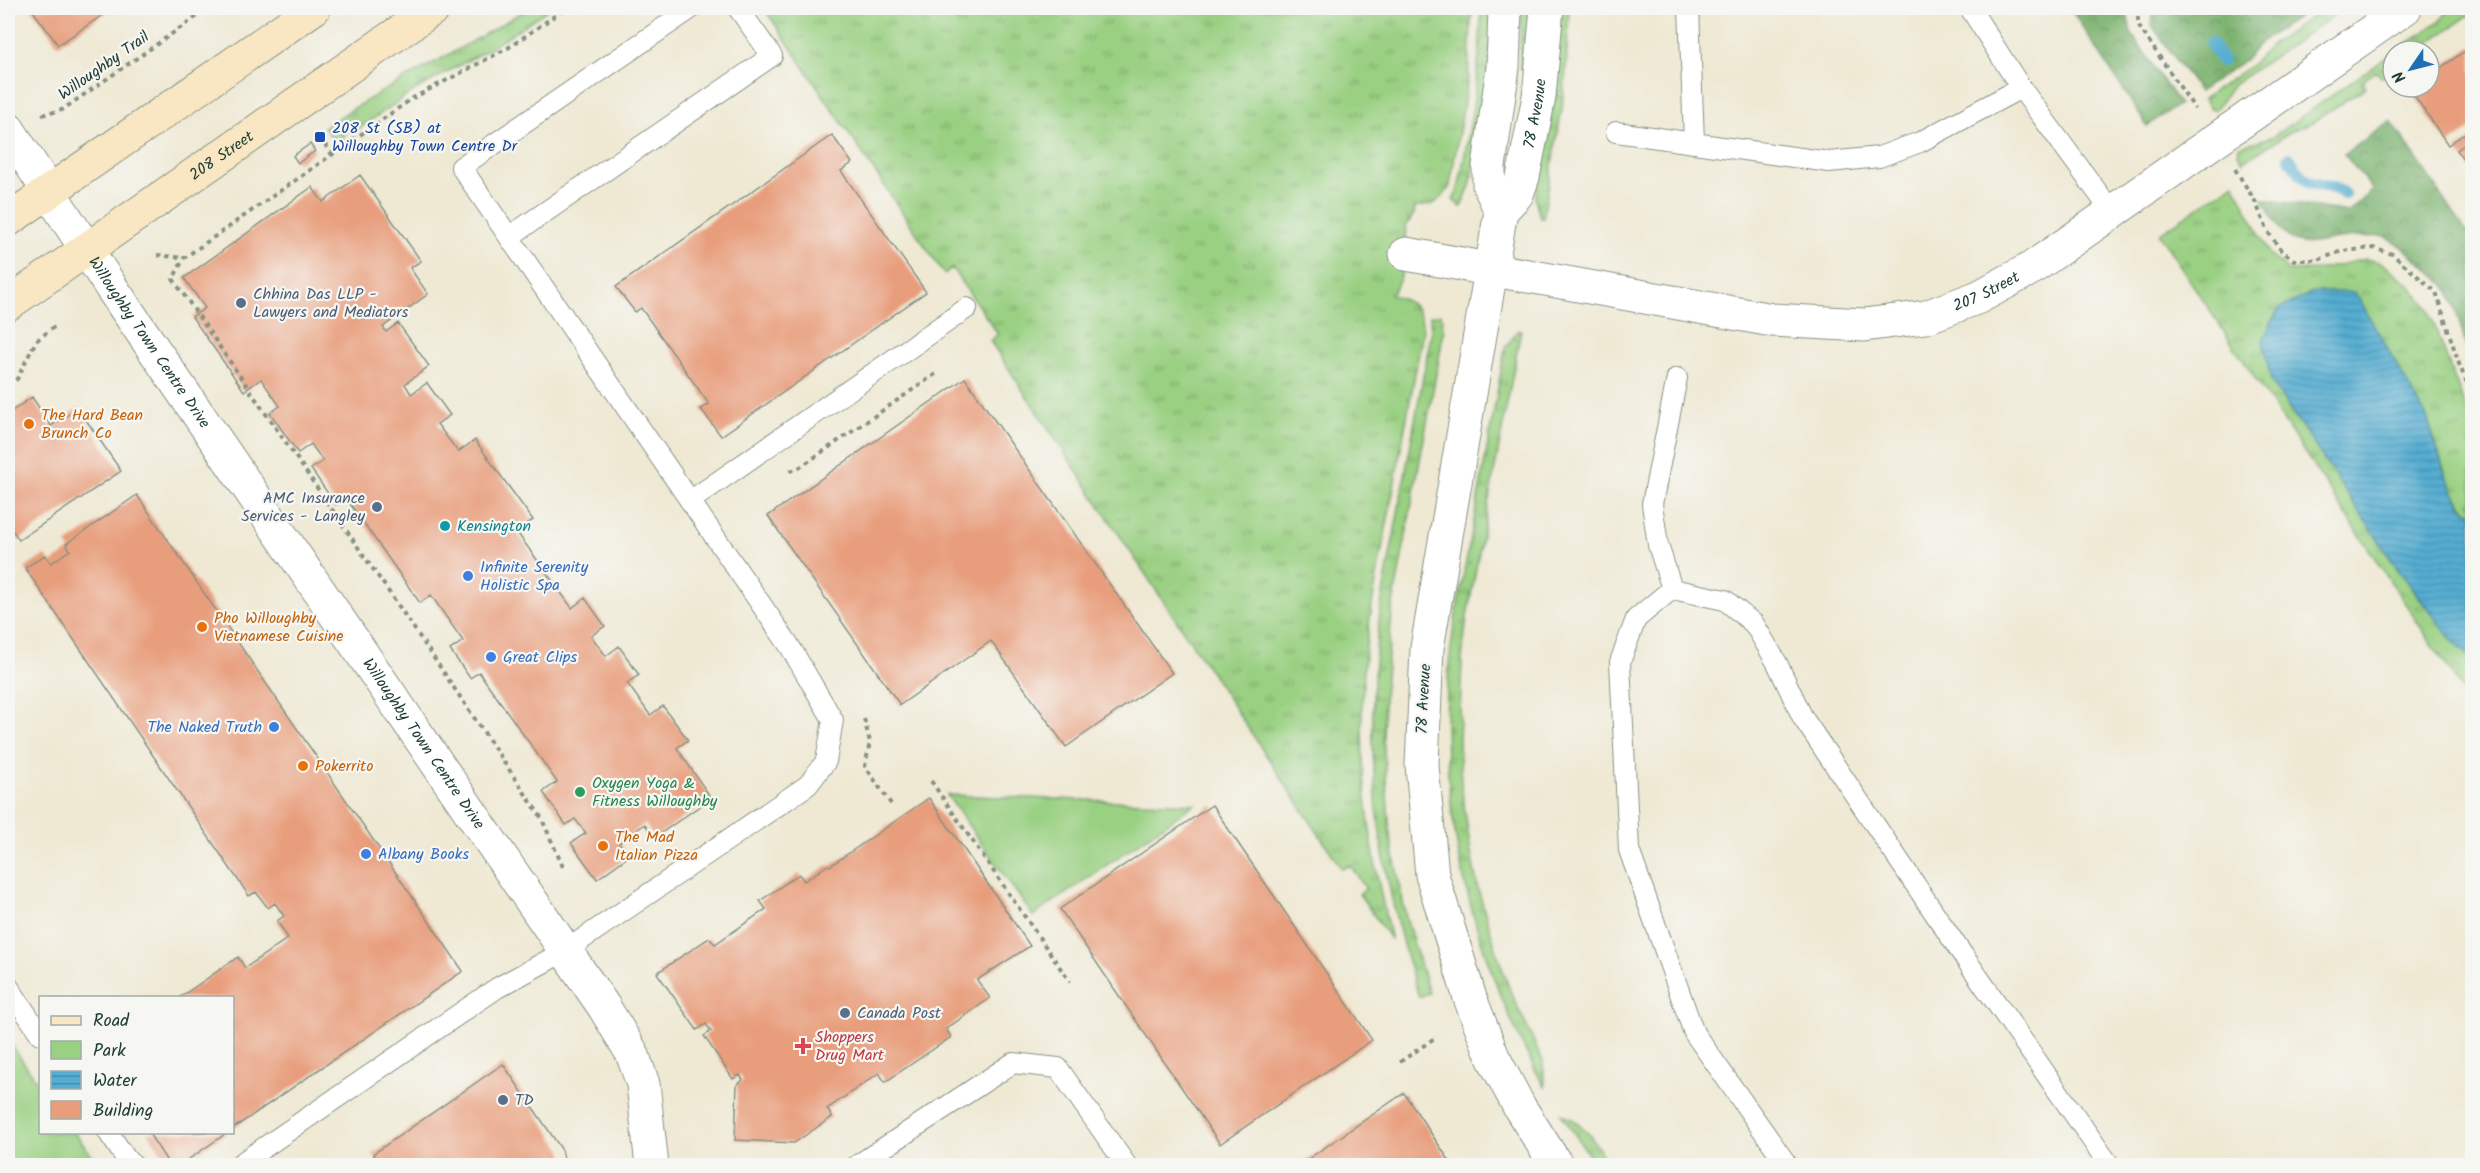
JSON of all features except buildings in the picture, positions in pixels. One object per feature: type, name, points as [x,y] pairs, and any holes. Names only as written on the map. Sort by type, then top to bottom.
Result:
[{"type":"main road","points":[[8,220],[314,8]]},
{"type":"main road","name":"208 Street","points":[[8,304],[434,8]]},
{"type":"street","points":[[1501,211],[1490,185],[1490,166],[1503,67],[1505,8]]},
{"type":"street","name":"78 Avenue","points":[[1546,8],[1539,97],[1524,177],[1517,194],[1501,211],[1427,648],[1422,765],[1432,875],[1470,998],[1493,1057],[1520,1108],[1557,1166]]},
{"type":"street","name":"207 Street","points":[[1406,254],[1772,320],[1864,325],[1926,317],[1979,297],[2032,268],[2405,8]]},
{"type":"street","name":"Willoughby Town Centre Drive","points":[[8,129],[87,250],[604,1007],[632,1053],[643,1084],[652,1166]]},
{"type":"lane","points":[[237,1166],[497,988],[565,951],[808,785],[826,761],[833,720],[789,645],[461,167],[692,8]]},
{"type":"lane","points":[[509,237],[772,56],[738,8]]},
{"type":"lane","points":[[1689,8],[1694,142]]},
{"type":"lane","points":[[1970,8],[2021,88],[2112,212]]},
{"type":"lane","points":[[1616,132],[1829,162],[1879,157],[1920,142],[2021,88]]},
{"type":"lane","points":[[690,501],[967,308]]},
{"type":"lane","points":[[1672,589],[1658,545],[1652,504],[1677,378]]},
{"type":"lane","points":[[1672,589],[1636,619],[1620,662],[1629,850],[1695,1033],[1788,1166]]},
{"type":"lane","points":[[1672,589],[1725,600],[1754,624],[1777,663],[1803,718],[1958,948],[2110,1166]]},
{"type":"lane","points":[[8,986],[39,1032]]},
{"type":"lane","points":[[856,1166],[1014,1063],[1058,1068],[1127,1166]]},
{"type":"lane","points":[[109,1134],[127,1160],[134,1166]]},
{"type":"path","name":"Willoughby Trail","points":[[40,116],[62,110],[209,8]]},
{"type":"path","points":[[563,867],[535,808],[173,279],[184,258],[413,99],[508,48],[566,8]]},
{"type":"path","points":[[2138,8],[2138,25],[2196,112]]},
{"type":"path","points":[[320,137],[332,155]]},
{"type":"path","points":[[2232,164],[2255,201],[2268,232],[2281,250],[2294,260],[2318,260],[2342,251],[2373,248],[2392,254],[2436,292],[2459,364],[2472,394]]},
{"type":"path","points":[[157,255],[184,258]]},
{"type":"path","points":[[8,385],[17,379],[36,341],[56,326]]},
{"type":"path","points":[[783,471],[799,468],[937,373]]},
{"type":"path","points":[[861,714],[870,742],[865,766],[893,807]]},
{"type":"path","points":[[931,781],[1070,982]]},
{"type":"path","points":[[1400,1062],[1436,1038]]},
{"type":"green space","points":[[528,8],[550,8],[492,47],[417,89],[355,131],[352,128],[342,134],[345,138],[336,144],[324,127],[374,96],[478,39]]},
{"type":"green space","points":[[764,8],[1472,8],[1468,78],[1450,186],[1436,202],[1427,206],[1415,207],[1414,214],[1406,226],[1401,276],[1392,295],[1415,307],[1420,316],[1423,331],[1372,603],[1363,684],[1364,781],[1377,876],[1391,940],[1359,894],[1366,889],[1350,865],[1342,869],[990,341],[998,334],[952,268],[944,274]]},
{"type":"green space","points":[[1481,8],[1493,8],[1485,113],[1470,186],[1461,207],[1453,200],[1458,190],[1474,99]]},
{"type":"green space","points":[[1521,8],[1533,8],[1525,69],[1520,69]]},
{"type":"green space","points":[[1558,8],[1569,8],[1566,69],[1562,109],[1543,218],[1540,218],[1535,198],[1550,109]]},
{"type":"green space","points":[[2070,8],[2126,8],[2131,33],[2179,104],[2147,126]]},
{"type":"green space","points":[[2153,8],[2311,8],[2261,42],[2245,60],[2199,92],[2151,24]]},
{"type":"green space","points":[[2325,8],[2345,8],[2233,85],[2215,110],[2210,109],[2203,99],[2250,66],[2271,45]]},
{"type":"green space","points":[[2450,8],[2472,8],[2472,13],[2434,39],[2413,39],[2442,19]]},
{"type":"green space","points":[[2381,61],[2381,77],[2376,71],[2363,81],[2366,87],[2311,123],[2293,130],[2243,162],[2238,153],[2239,146],[2272,137]]},
{"type":"green space","points":[[2391,121],[2472,240],[2472,366],[2448,290],[2407,251],[2382,236],[2304,244],[2294,241],[2284,234],[2263,199],[2349,212],[2373,190],[2344,154]]},
{"type":"green space","points":[[2234,183],[2270,255],[2289,271],[2317,270],[2366,259],[2382,263],[2408,283],[2428,308],[2466,409],[2472,418],[2472,513],[2455,494],[2444,470],[2427,419],[2406,384],[2376,351],[2313,292],[2278,310],[2263,340],[2271,381],[2397,568],[2452,640],[2472,659],[2472,704],[2159,234]]},
{"type":"green space","points":[[1441,314],[1444,331],[1393,605],[1384,697],[1383,738],[1390,835],[1406,918],[1429,993],[1419,997],[1404,948],[1383,851],[1376,803],[1373,706],[1375,656],[1381,605],[1431,334],[1430,316]]},
{"type":"green space","points":[[1518,330],[1521,330],[1467,616],[1462,658],[1459,744],[1461,783],[1478,889],[1511,993],[1543,1061],[1545,1088],[1498,989],[1465,884],[1448,775],[1446,720],[1449,665],[1458,600],[1505,348]]},
{"type":"green space","points":[[947,795],[1195,804],[1033,916]]},
{"type":"green space","points":[[8,1040],[39,1085],[39,1134],[76,1134],[99,1165],[8,1165]]},
{"type":"green space","points":[[1561,1114],[1584,1129],[1609,1165],[1596,1165]]},
{"type":"water","points":[[2313,292],[2355,292],[2427,417],[2445,474],[2461,505],[2472,513],[2472,659],[2452,640],[2397,568],[2271,381],[2263,340],[2278,310]]},
{"type":"waterway","points":[[2211,43],[2222,61]]},
{"type":"waterway","points":[[2289,158],[2308,181],[2336,189],[2344,194]]},
{"type":"place","name":"208 St (SB) at Willoughby Town Centre Dr","points":[[320,137]]},
{"type":"place","name":"Chhina Das LLP - Lawyers and Mediators","points":[[241,303]]},
{"type":"place","name":"The Hard Bean Brunch Co","points":[[29,424]]},
{"type":"place","name":"AMC Insurance Services - Langley","points":[[377,507]]},
{"type":"place","name":"Kensington","points":[[445,526]]},
{"type":"place","name":"Infinite Serenity Holistic Spa","points":[[468,576]]},
{"type":"place","name":"Pho Willoughby Vietnamese Cuisine","points":[[202,627]]},
{"type":"place","name":"Great Clips","points":[[491,657]]},
{"type":"place","name":"The Naked Truth","points":[[274,727]]},
{"type":"place","name":"Pokerrito","points":[[303,766]]},
{"type":"place","name":"Oxygen Yoga & Fitness Willoughby","points":[[580,792]]},
{"type":"place","name":"The Mad Italian Pizza","points":[[603,846]]},
{"type":"place","name":"Albany Books","points":[[366,854]]},
{"type":"place","name":"Canada Post","points":[[845,1013]]},
{"type":"place","name":"Shoppers Drug Mart","points":[[803,1046]]},
{"type":"place","name":"TD","points":[[503,1100]]}]
